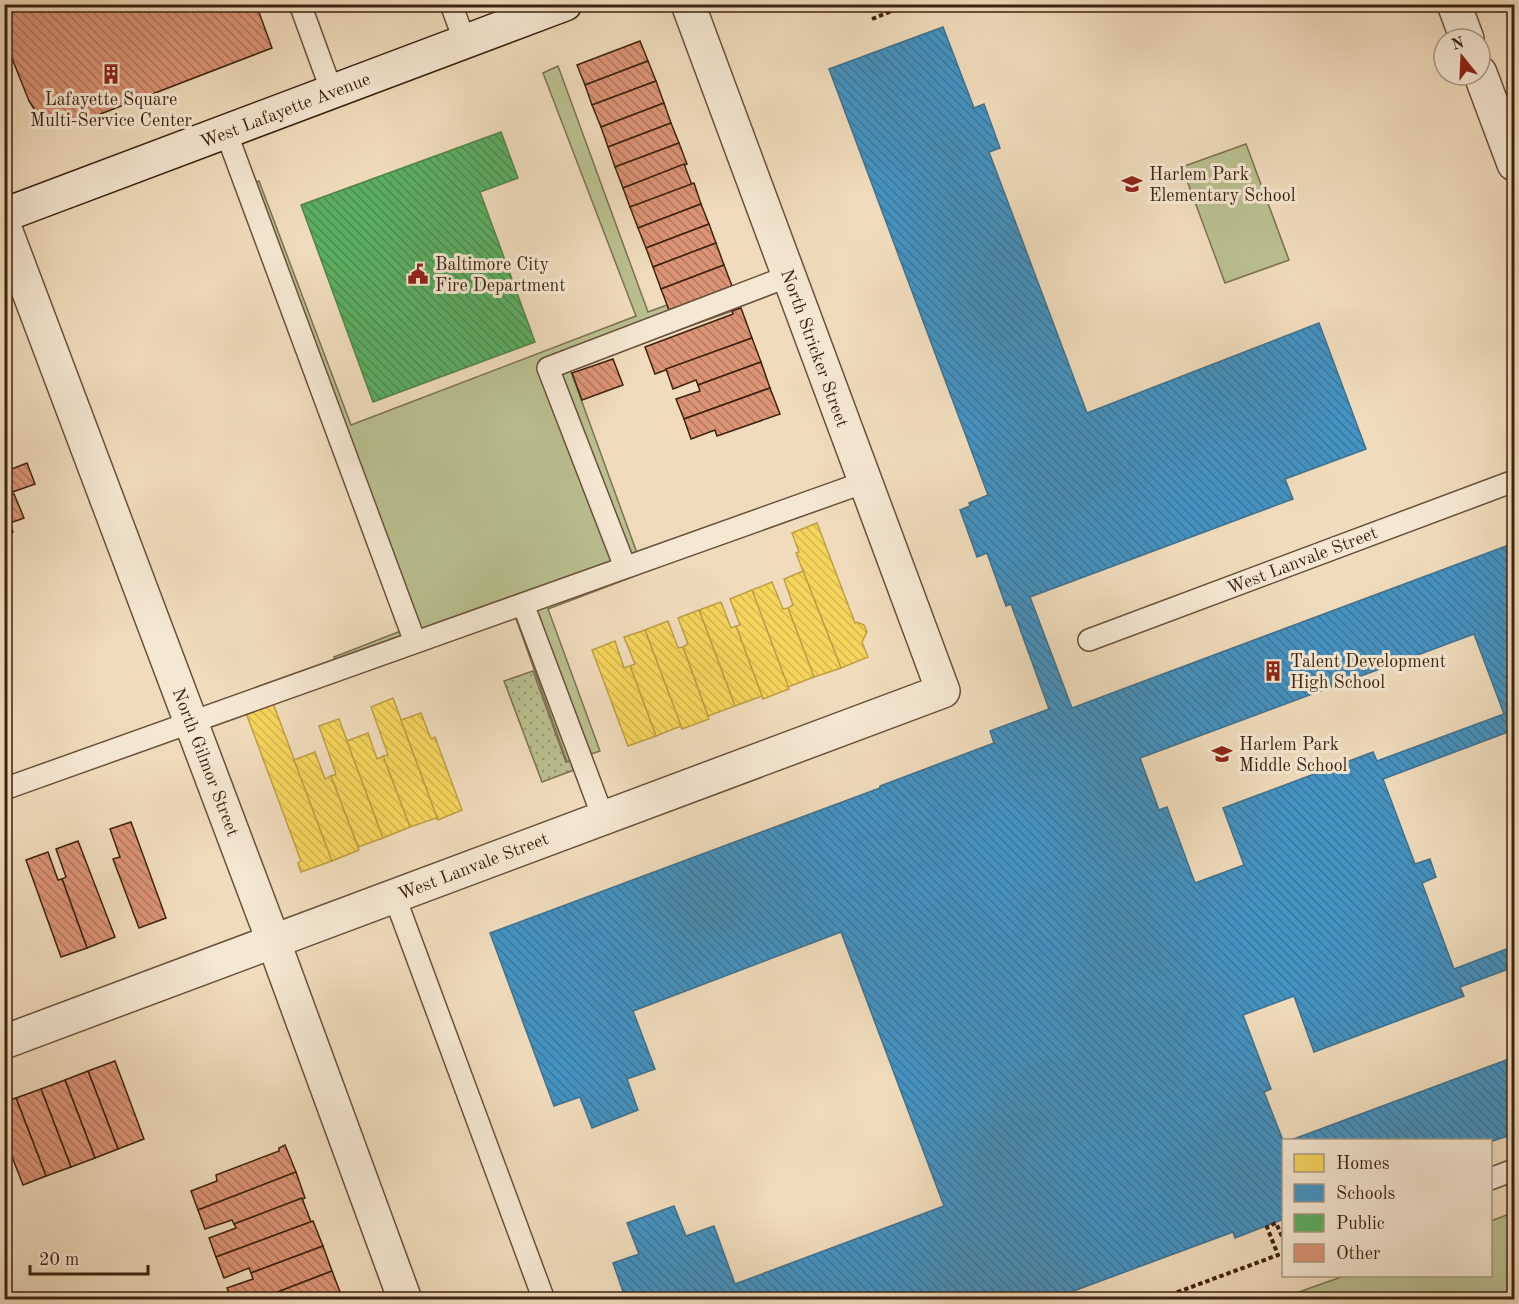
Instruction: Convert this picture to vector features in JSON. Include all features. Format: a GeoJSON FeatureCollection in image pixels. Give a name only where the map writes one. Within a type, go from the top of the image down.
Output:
{"type":"FeatureCollection","features":[{"type":"Feature","properties":{"kind":"street","name":"West Lafayette Avenue"},"geometry":{"type":"LineString","coordinates":[[4,215],[565,4]]}},
{"type":"Feature","properties":{"kind":"street","name":"North Stricker Street"},"geometry":{"type":"LineString","coordinates":[[688,4],[943,691]]}},
{"type":"Feature","properties":{"kind":"street"},"geometry":{"type":"LineString","coordinates":[[1454,4],[1463,27]]}},
{"type":"Feature","properties":{"kind":"street"},"geometry":{"type":"LineString","coordinates":[[1485,87],[1515,164]]}},
{"type":"Feature","properties":{"kind":"street","name":"North Gilmor Street"},"geometry":{"type":"LineString","coordinates":[[4,226],[273,940],[405,1299]]}},
{"type":"Feature","properties":{"kind":"street","name":"West Lanvale Street"},"geometry":{"type":"LineString","coordinates":[[4,1042],[943,691]]}},
{"type":"Feature","properties":{"kind":"lane"},"geometry":{"type":"LineString","coordinates":[[300,4],[332,92]]}},
{"type":"Feature","properties":{"kind":"lane"},"geometry":{"type":"LineString","coordinates":[[451,4],[465,42]]}},
{"type":"Feature","properties":{"kind":"lane"},"geometry":{"type":"LineString","coordinates":[[226,132],[415,642]]}},
{"type":"Feature","properties":{"kind":"lane"},"geometry":{"type":"LineString","coordinates":[[625,567],[548,368],[789,276]]}},
{"type":"Feature","properties":{"kind":"lane","name":"West Lanvale Street"},"geometry":{"type":"LineString","coordinates":[[1089,640],[1515,481]]}},
{"type":"Feature","properties":{"kind":"lane"},"geometry":{"type":"LineString","coordinates":[[4,789],[865,482]]}},
{"type":"Feature","properties":{"kind":"lane"},"geometry":{"type":"LineString","coordinates":[[523,604],[603,817]]}},
{"type":"Feature","properties":{"kind":"lane"},"geometry":{"type":"LineString","coordinates":[[394,895],[544,1299]]}},
{"type":"Feature","properties":{"kind":"lane"},"geometry":{"type":"LineString","coordinates":[[1492,1179],[1515,1170]]}},
{"type":"Feature","properties":{"kind":"path"},"geometry":{"type":"LineString","coordinates":[[872,19],[909,4]]}},
{"type":"Feature","properties":{"kind":"path"},"geometry":{"type":"LineString","coordinates":[[1156,1299],[1278,1255],[1268,1227],[1276,1223],[1282,1236]]}},
{"type":"Feature","properties":{"kind":"path"},"geometry":{"type":"LineString","coordinates":[[1172,1294],[1173,1299]]}},
{"type":"Feature","properties":{"kind":"green space"},"geometry":{"type":"Polygon","coordinates":[[[558,66],[648,312],[667,305],[669,310],[731,288],[738,309],[570,369],[637,553],[814,508],[548,609],[600,751],[567,762],[513,610],[335,660],[334,657],[406,629],[241,186],[259,181],[351,425],[636,316],[543,73],[558,66]]]}},
{"type":"Feature","properties":{"kind":"green space"},"geometry":{"type":"Polygon","coordinates":[[[1246,144],[1289,260],[1225,283],[1182,167],[1246,144]]]}},
{"type":"Feature","properties":{"kind":"green space"},"geometry":{"type":"Polygon","coordinates":[[[533,671],[566,762],[570,761],[574,770],[542,782],[504,681],[533,671]]]}},
{"type":"Feature","properties":{"kind":"green space"},"geometry":{"type":"Polygon","coordinates":[[[1514,1212],[1514,1299],[1279,1299],[1341,1277],[1492,1277],[1492,1221],[1514,1212]]]}},
{"type":"Feature","properties":{"kind":"building: Homes"},"geometry":{"type":"Polygon","coordinates":[[[817,523],[855,623],[864,625],[867,632],[862,642],[868,657],[841,668],[796,553],[799,552],[792,533],[817,523]]]}},
{"type":"Feature","properties":{"kind":"building: Homes"},"geometry":{"type":"Polygon","coordinates":[[[803,571],[841,668],[814,677],[788,608],[793,605],[784,579],[803,571]]]}},
{"type":"Feature","properties":{"kind":"building: Homes"},"geometry":{"type":"Polygon","coordinates":[[[772,582],[783,609],[788,608],[814,677],[788,687],[752,590],[772,582]]]}},
{"type":"Feature","properties":{"kind":"building: Homes"},"geometry":{"type":"Polygon","coordinates":[[[752,590],[789,689],[763,699],[736,626],[740,625],[730,599],[752,590]]]}},
{"type":"Feature","properties":{"kind":"building: Homes"},"geometry":{"type":"Polygon","coordinates":[[[721,602],[731,628],[736,626],[762,696],[735,706],[699,610],[721,602]]]}},
{"type":"Feature","properties":{"kind":"building: Homes"},"geometry":{"type":"Polygon","coordinates":[[[699,610],[735,706],[708,716],[683,647],[688,644],[678,618],[699,610]]]}},
{"type":"Feature","properties":{"kind":"building: Homes"},"geometry":{"type":"Polygon","coordinates":[[[668,621],[678,648],[683,647],[709,719],[682,729],[645,630],[668,621]]]}},
{"type":"Feature","properties":{"kind":"building: Homes"},"geometry":{"type":"Polygon","coordinates":[[[645,630],[681,726],[656,736],[630,666],[635,664],[624,637],[645,630]]]}},
{"type":"Feature","properties":{"kind":"building: Homes"},"geometry":{"type":"Polygon","coordinates":[[[615,641],[624,668],[630,666],[656,736],[628,746],[592,650],[615,641]]]}},
{"type":"Feature","properties":{"kind":"building: Homes"},"geometry":{"type":"Polygon","coordinates":[[[393,698],[438,820],[436,818],[410,827],[383,756],[388,755],[371,707],[393,698]]]}},
{"type":"Feature","properties":{"kind":"building: Homes"},"geometry":{"type":"Polygon","coordinates":[[[273,703],[332,861],[301,872],[298,863],[301,861],[246,713],[273,703]]]}},
{"type":"Feature","properties":{"kind":"building: Homes"},"geometry":{"type":"Polygon","coordinates":[[[421,713],[431,739],[435,737],[462,810],[438,820],[401,720],[421,713]]]}},
{"type":"Feature","properties":{"kind":"building: Homes"},"geometry":{"type":"Polygon","coordinates":[[[339,719],[383,838],[358,847],[331,776],[336,774],[319,726],[339,719]]]}},
{"type":"Feature","properties":{"kind":"building: Homes"},"geometry":{"type":"Polygon","coordinates":[[[368,733],[377,759],[383,756],[410,827],[383,838],[347,741],[368,733]]]}},
{"type":"Feature","properties":{"kind":"building: Homes"},"geometry":{"type":"Polygon","coordinates":[[[315,752],[325,779],[331,776],[359,850],[332,861],[294,760],[315,752]]]}},
{"type":"Feature","properties":{"kind":"building: Schools","name":"Talent Development High School"},"geometry":{"type":"Polygon","coordinates":[[[943,27],[974,108],[984,104],[1000,148],[989,152],[1087,413],[1319,323],[1366,449],[1285,479],[1293,499],[1030,597],[1072,708],[1514,543],[1514,749],[1508,732],[1383,779],[1415,864],[1430,859],[1436,877],[1422,883],[1454,969],[1514,946],[1514,967],[1460,987],[1464,996],[1314,1052],[1294,996],[1243,1015],[1271,1089],[1264,1092],[1282,1139],[1282,1220],[1235,1238],[1233,1232],[1044,1300],[626,1300],[613,1263],[639,1254],[627,1223],[674,1206],[686,1236],[714,1226],[735,1284],[944,1206],[841,932],[633,1011],[655,1069],[627,1079],[638,1110],[592,1128],[580,1097],[554,1106],[490,933],[880,788],[880,786],[994,743],[990,731],[1049,709],[1011,604],[1006,606],[987,553],[977,557],[960,510],[970,506],[969,503],[988,495],[829,69],[943,27]],[[1474,634],[1140,758],[1159,810],[1167,807],[1195,883],[1244,865],[1223,808],[1373,752],[1377,761],[1504,714],[1474,634]]]}},
{"type":"Feature","properties":{"kind":"building: Schools"},"geometry":{"type":"Polygon","coordinates":[[[1514,1057],[1514,1134],[1492,1141],[1492,1139],[1294,1139],[1514,1057]]]}},
{"type":"Feature","properties":{"kind":"building: Public","name":"Baltimore City Fire Department"},"geometry":{"type":"Polygon","coordinates":[[[501,132],[518,178],[480,192],[535,342],[373,402],[301,205],[501,132]]]}},
{"type":"Feature","properties":{"kind":"building: Other","name":"Lafayette Square Multi-Service Center"},"geometry":{"type":"Polygon","coordinates":[[[4,4],[256,4],[272,48],[77,123],[61,125],[47,122],[36,112],[29,101],[4,38],[4,4]]]}},
{"type":"Feature","properties":{"kind":"building: Other"},"geometry":{"type":"Polygon","coordinates":[[[640,41],[648,61],[585,85],[577,65],[640,41]]]}},
{"type":"Feature","properties":{"kind":"building: Other"},"geometry":{"type":"Polygon","coordinates":[[[648,61],[656,81],[592,105],[585,85],[648,61]]]}},
{"type":"Feature","properties":{"kind":"building: Other"},"geometry":{"type":"Polygon","coordinates":[[[656,81],[664,103],[601,127],[592,105],[656,81]]]}},
{"type":"Feature","properties":{"kind":"building: Other"},"geometry":{"type":"Polygon","coordinates":[[[664,103],[671,123],[608,147],[601,127],[664,103]]]}},
{"type":"Feature","properties":{"kind":"building: Other"},"geometry":{"type":"Polygon","coordinates":[[[671,123],[679,143],[615,167],[608,147],[671,123]]]}},
{"type":"Feature","properties":{"kind":"building: Other"},"geometry":{"type":"Polygon","coordinates":[[[679,143],[687,164],[623,188],[615,167],[679,143]]]}},
{"type":"Feature","properties":{"kind":"building: Other"},"geometry":{"type":"Polygon","coordinates":[[[684,164],[692,185],[630,207],[623,188],[684,164]]]}},
{"type":"Feature","properties":{"kind":"building: Other"},"geometry":{"type":"Polygon","coordinates":[[[694,183],[701,204],[638,228],[630,207],[694,183]]]}},
{"type":"Feature","properties":{"kind":"building: Other"},"geometry":{"type":"Polygon","coordinates":[[[701,204],[709,224],[646,248],[638,228],[701,204]]]}},
{"type":"Feature","properties":{"kind":"building: Other"},"geometry":{"type":"Polygon","coordinates":[[[709,224],[716,243],[653,267],[646,248],[709,224]]]}},
{"type":"Feature","properties":{"kind":"building: Other"},"geometry":{"type":"Polygon","coordinates":[[[716,243],[724,265],[661,289],[653,267],[716,243]]]}},
{"type":"Feature","properties":{"kind":"building: Other"},"geometry":{"type":"Polygon","coordinates":[[[724,265],[732,286],[669,310],[661,289],[724,265]]]}},
{"type":"Feature","properties":{"kind":"building: Other"},"geometry":{"type":"Polygon","coordinates":[[[741,308],[752,338],[655,374],[645,347],[733,314],[732,311],[741,308]]]}},
{"type":"Feature","properties":{"kind":"building: Other"},"geometry":{"type":"Polygon","coordinates":[[[752,338],[761,362],[698,385],[696,380],[673,389],[666,369],[752,338]]]}},
{"type":"Feature","properties":{"kind":"building: Other"},"geometry":{"type":"Polygon","coordinates":[[[613,359],[623,385],[582,400],[572,373],[613,359]]]}},
{"type":"Feature","properties":{"kind":"building: Other"},"geometry":{"type":"Polygon","coordinates":[[[761,362],[770,388],[684,419],[676,399],[700,391],[698,385],[761,362]]]}},
{"type":"Feature","properties":{"kind":"building: Other"},"geometry":{"type":"Polygon","coordinates":[[[770,388],[780,414],[717,436],[715,430],[691,439],[684,419],[770,388]]]}},
{"type":"Feature","properties":{"kind":"building: Other"},"geometry":{"type":"Polygon","coordinates":[[[27,463],[35,484],[7,494],[4,490],[4,472],[27,463]]]}},
{"type":"Feature","properties":{"kind":"building: Other"},"geometry":{"type":"Polygon","coordinates":[[[14,494],[24,518],[10,523],[13,532],[4,536],[4,497],[14,494]]]}},
{"type":"Feature","properties":{"kind":"building: Other"},"geometry":{"type":"Polygon","coordinates":[[[131,822],[166,918],[139,928],[113,859],[120,857],[110,829],[131,822]]]}},
{"type":"Feature","properties":{"kind":"building: Other"},"geometry":{"type":"Polygon","coordinates":[[[78,841],[115,937],[87,948],[62,879],[66,877],[56,849],[78,841]]]}},
{"type":"Feature","properties":{"kind":"building: Other"},"geometry":{"type":"Polygon","coordinates":[[[48,852],[58,880],[62,879],[87,948],[61,957],[26,860],[48,852]]]}},
{"type":"Feature","properties":{"kind":"building: Other"},"geometry":{"type":"Polygon","coordinates":[[[115,1061],[144,1139],[118,1149],[88,1071],[115,1061]]]}},
{"type":"Feature","properties":{"kind":"building: Other"},"geometry":{"type":"Polygon","coordinates":[[[88,1071],[118,1149],[95,1158],[65,1080],[88,1071]]]}},
{"type":"Feature","properties":{"kind":"building: Other"},"geometry":{"type":"Polygon","coordinates":[[[65,1080],[95,1158],[71,1167],[41,1089],[65,1080]]]}},
{"type":"Feature","properties":{"kind":"building: Other"},"geometry":{"type":"Polygon","coordinates":[[[41,1089],[71,1167],[46,1176],[16,1098],[41,1089]]]}},
{"type":"Feature","properties":{"kind":"building: Other"},"geometry":{"type":"Polygon","coordinates":[[[16,1098],[46,1176],[23,1185],[4,1136],[4,1102],[16,1098]]]}},
{"type":"Feature","properties":{"kind":"building: Other"},"geometry":{"type":"Polygon","coordinates":[[[285,1145],[296,1172],[198,1210],[191,1191],[217,1181],[216,1175],[279,1151],[279,1148],[285,1145]]]}},
{"type":"Feature","properties":{"kind":"building: Other"},"geometry":{"type":"Polygon","coordinates":[[[296,1172],[305,1198],[234,1224],[232,1220],[205,1229],[198,1210],[296,1172]]]}},
{"type":"Feature","properties":{"kind":"building: Other"},"geometry":{"type":"Polygon","coordinates":[[[302,1198],[311,1222],[216,1257],[209,1238],[236,1228],[234,1224],[302,1198]]]}},
{"type":"Feature","properties":{"kind":"building: Other"},"geometry":{"type":"Polygon","coordinates":[[[313,1221],[323,1246],[251,1273],[249,1268],[224,1278],[216,1257],[313,1221]]]}},
{"type":"Feature","properties":{"kind":"building: Other"},"geometry":{"type":"Polygon","coordinates":[[[323,1246],[332,1271],[257,1300],[232,1300],[227,1288],[253,1279],[251,1273],[323,1246]]]}},
{"type":"Feature","properties":{"kind":"building: Other"},"geometry":{"type":"Polygon","coordinates":[[[332,1271],[342,1297],[335,1300],[257,1300],[332,1271]]]}},
{"type":"Feature","properties":{"kind":"place","name":"Lafayette Square Multi-Service Center"},"geometry":{"type":"Point","coordinates":[111,74]}},
{"type":"Feature","properties":{"kind":"place","name":"Harlem Park Elementary School"},"geometry":{"type":"Point","coordinates":[1132,184]}},
{"type":"Feature","properties":{"kind":"place","name":"Baltimore City Fire Department"},"geometry":{"type":"Point","coordinates":[418,274]}},
{"type":"Feature","properties":{"kind":"place","name":"Talent Development High School"},"geometry":{"type":"Point","coordinates":[1273,671]}},
{"type":"Feature","properties":{"kind":"place","name":"Harlem Park Middle School"},"geometry":{"type":"Point","coordinates":[1222,754]}}]}
